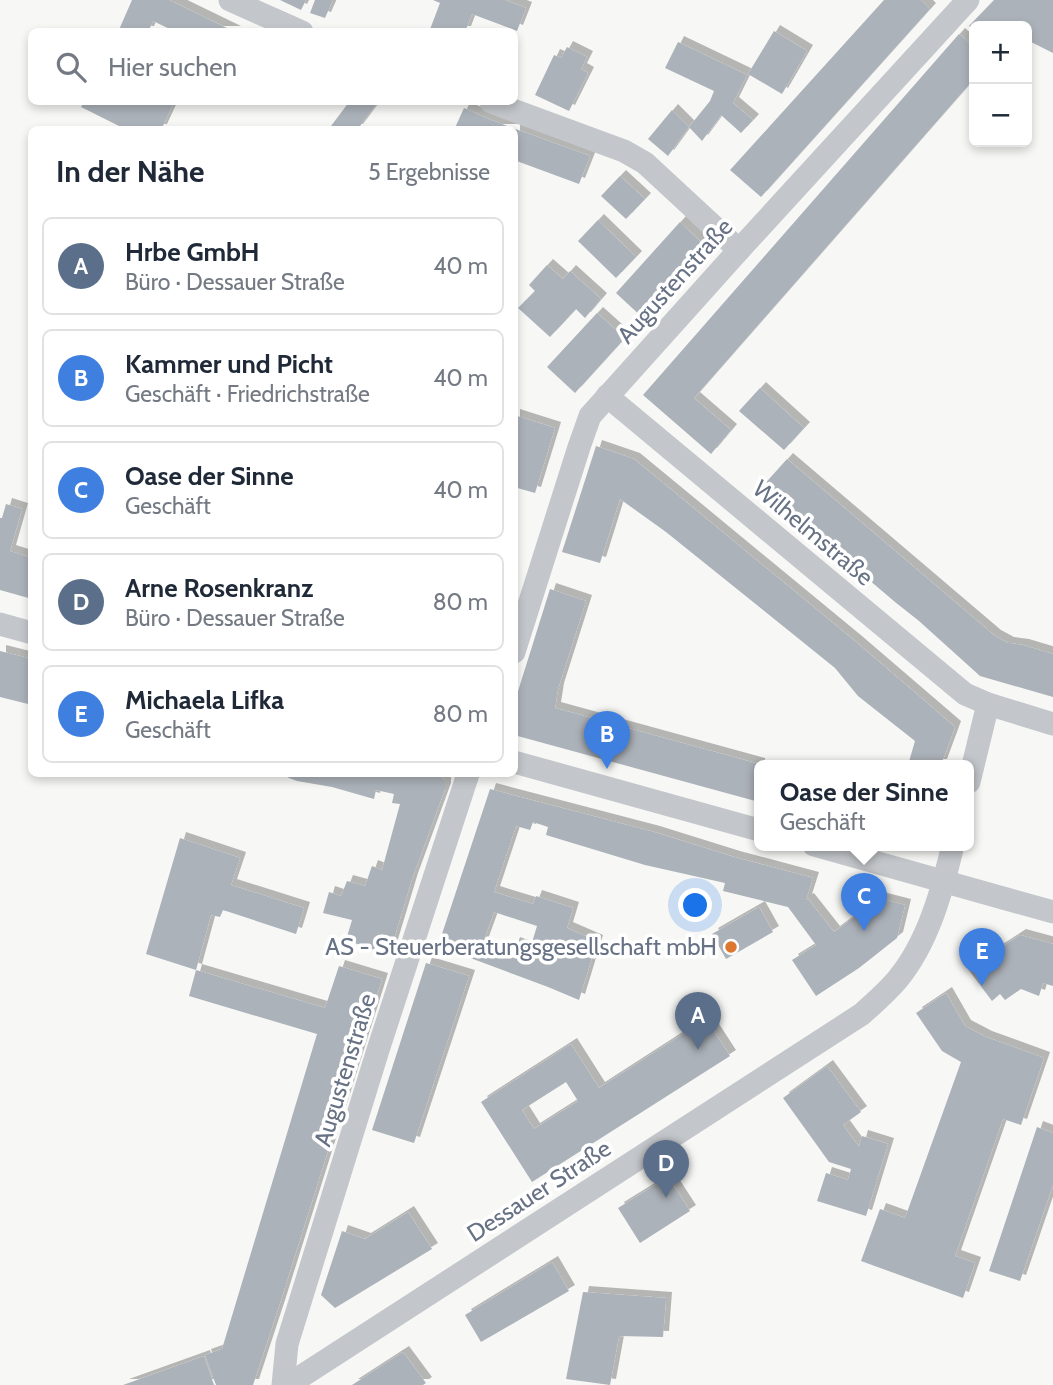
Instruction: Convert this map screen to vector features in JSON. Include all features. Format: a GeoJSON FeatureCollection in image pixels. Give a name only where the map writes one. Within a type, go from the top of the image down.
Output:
{"type":"FeatureCollection","features":[{"type":"Feature","properties":{"kind":"street"},"geometry":{"type":"LineString","coordinates":[[230,0],[293,28]]}},
{"type":"Feature","properties":{"kind":"street","name":"Augustenstraße"},"geometry":{"type":"LineString","coordinates":[[518,639],[590,416],[968,0]]}},
{"type":"Feature","properties":{"kind":"street"},"geometry":{"type":"LineString","coordinates":[[499,105],[624,151],[645,163],[739,250]]}},
{"type":"Feature","properties":{"kind":"street","name":"Wilhelmstraße"},"geometry":{"type":"LineString","coordinates":[[607,396],[965,694],[988,704],[1053,723]]}},
{"type":"Feature","properties":{"kind":"street"},"geometry":{"type":"LineString","coordinates":[[0,624],[28,632]]}},
{"type":"Feature","properties":{"kind":"street"},"geometry":{"type":"LineString","coordinates":[[974,761],[988,704]]}},
{"type":"Feature","properties":{"kind":"street"},"geometry":{"type":"LineString","coordinates":[[518,763],[754,829]]}},
{"type":"Feature","properties":{"kind":"street","name":"Augustenstraße"},"geometry":{"type":"LineString","coordinates":[[285,1385],[287,1344],[378,1050],[467,777]]}},
{"type":"Feature","properties":{"kind":"street"},"geometry":{"type":"LineString","coordinates":[[836,851],[1053,912]]}},
{"type":"Feature","properties":{"kind":"street","name":"Dessauer Straße"},"geometry":{"type":"LineString","coordinates":[[285,1385],[862,1014],[898,978],[912,957],[924,935],[944,881],[952,851]]}},
{"type":"Feature","properties":{"kind":"building"},"geometry":{"type":"Polygon","coordinates":[[[132,0],[169,0],[227,28],[168,28],[153,21],[150,28],[120,28],[132,0]]]}},
{"type":"Feature","properties":{"kind":"building"},"geometry":{"type":"Polygon","coordinates":[[[280,0],[306,0],[301,10],[280,0]]]}},
{"type":"Feature","properties":{"kind":"building"},"geometry":{"type":"Polygon","coordinates":[[[315,0],[333,0],[325,18],[310,13],[315,0]]]}},
{"type":"Feature","properties":{"kind":"building"},"geometry":{"type":"Polygon","coordinates":[[[433,0],[505,0],[526,8],[518,28],[509,28],[472,14],[467,28],[431,28],[440,3],[433,0]]]}},
{"type":"Feature","properties":{"kind":"building"},"geometry":{"type":"Polygon","coordinates":[[[884,0],[921,0],[930,9],[761,197],[730,170],[884,0]]]}},
{"type":"Feature","properties":{"kind":"building"},"geometry":{"type":"Polygon","coordinates":[[[994,0],[1053,0],[1053,53],[1032,42],[1032,21],[974,21],[994,0]]]}},
{"type":"Feature","properties":{"kind":"building"},"geometry":{"type":"Polygon","coordinates":[[[774,31],[807,51],[782,94],[748,74],[774,31]]]}},
{"type":"Feature","properties":{"kind":"building"},"geometry":{"type":"Polygon","coordinates":[[[959,34],[969,43],[969,85],[694,398],[731,430],[711,454],[643,395],[959,34]]]}},
{"type":"Feature","properties":{"kind":"building"},"geometry":{"type":"Polygon","coordinates":[[[678,42],[747,75],[733,103],[753,120],[741,133],[721,115],[702,141],[689,127],[710,101],[714,91],[665,68],[678,42]]]}},
{"type":"Feature","properties":{"kind":"building"},"geometry":{"type":"Polygon","coordinates":[[[567,47],[587,57],[581,69],[588,73],[569,111],[535,95],[554,55],[561,58],[567,47]]]}},
{"type":"Feature","properties":{"kind":"building"},"geometry":{"type":"Polygon","coordinates":[[[173,105],[163,126],[119,126],[81,107],[173,105]]]}},
{"type":"Feature","properties":{"kind":"building"},"geometry":{"type":"Polygon","coordinates":[[[347,105],[376,105],[360,126],[331,126],[347,105]]]}},
{"type":"Feature","properties":{"kind":"building"},"geometry":{"type":"Polygon","coordinates":[[[464,108],[508,126],[456,126],[464,108]]]}},
{"type":"Feature","properties":{"kind":"building"},"geometry":{"type":"Polygon","coordinates":[[[672,110],[689,127],[668,156],[648,139],[672,110]]]}},
{"type":"Feature","properties":{"kind":"building"},"geometry":{"type":"Polygon","coordinates":[[[518,130],[590,156],[579,184],[518,161],[518,130]]]}},
{"type":"Feature","properties":{"kind":"building"},"geometry":{"type":"Polygon","coordinates":[[[620,176],[645,199],[626,219],[601,196],[620,176]]]}},
{"type":"Feature","properties":{"kind":"building"},"geometry":{"type":"Polygon","coordinates":[[[598,220],[636,257],[616,278],[578,241],[598,220]]]}},
{"type":"Feature","properties":{"kind":"building"},"geometry":{"type":"Polygon","coordinates":[[[680,222],[708,249],[644,319],[616,293],[680,222]]]}},
{"type":"Feature","properties":{"kind":"building"},"geometry":{"type":"Polygon","coordinates":[[[547,265],[563,279],[570,271],[601,299],[585,318],[576,309],[550,337],[518,308],[535,291],[529,285],[547,265]]]}},
{"type":"Feature","properties":{"kind":"building"},"geometry":{"type":"Polygon","coordinates":[[[597,313],[625,338],[575,393],[547,367],[597,313]]]}},
{"type":"Feature","properties":{"kind":"building"},"geometry":{"type":"Polygon","coordinates":[[[760,388],[804,428],[784,450],[739,411],[760,388]]]}},
{"type":"Feature","properties":{"kind":"building"},"geometry":{"type":"Polygon","coordinates":[[[518,416],[555,428],[535,493],[518,488],[518,416]]]}},
{"type":"Feature","properties":{"kind":"building"},"geometry":{"type":"Polygon","coordinates":[[[596,446],[634,459],[955,727],[943,760],[909,760],[915,741],[858,696],[835,668],[666,532],[620,499],[600,563],[562,552],[596,446]]]}},
{"type":"Feature","properties":{"kind":"building"},"geometry":{"type":"Polygon","coordinates":[[[787,459],[995,636],[1008,643],[1053,654],[1053,697],[980,676],[761,488],[787,459]]]}},
{"type":"Feature","properties":{"kind":"building"},"geometry":{"type":"Polygon","coordinates":[[[6,504],[22,509],[10,551],[28,557],[28,598],[0,590],[2,518],[6,504]]]}},
{"type":"Feature","properties":{"kind":"building"},"geometry":{"type":"Polygon","coordinates":[[[550,589],[586,601],[558,689],[555,708],[754,763],[754,801],[518,736],[518,691],[550,589]]]}},
{"type":"Feature","properties":{"kind":"building"},"geometry":{"type":"Polygon","coordinates":[[[0,651],[28,658],[28,704],[0,697],[0,651]]]}},
{"type":"Feature","properties":{"kind":"building"},"geometry":{"type":"Polygon","coordinates":[[[441,777],[445,780],[445,789],[412,879],[389,955],[346,940],[352,920],[323,913],[329,892],[341,896],[347,881],[365,886],[372,866],[382,870],[400,804],[392,803],[394,794],[376,790],[374,799],[289,778],[441,777]]]}},
{"type":"Feature","properties":{"kind":"building"},"geometry":{"type":"Polygon","coordinates":[[[490,789],[654,832],[813,878],[806,900],[808,899],[834,932],[860,913],[866,895],[905,905],[897,938],[859,968],[816,996],[792,960],[816,945],[788,907],[723,891],[725,883],[645,865],[546,835],[548,827],[533,822],[530,830],[516,826],[494,892],[533,904],[536,896],[573,908],[567,928],[597,941],[579,1000],[438,946],[490,789]],[[494,912],[482,945],[510,955],[514,943],[530,949],[537,926],[494,912]]]}},
{"type":"Feature","properties":{"kind":"building"},"geometry":{"type":"Polygon","coordinates":[[[180,838],[240,858],[231,885],[304,908],[296,934],[223,910],[220,917],[211,915],[196,970],[146,954],[180,838]]]}},
{"type":"Feature","properties":{"kind":"building"},"geometry":{"type":"Polygon","coordinates":[[[759,907],[773,932],[726,959],[712,934],[759,907]]]}},
{"type":"Feature","properties":{"kind":"building"},"geometry":{"type":"Polygon","coordinates":[[[1020,935],[1053,944],[1053,986],[1043,983],[1039,996],[1021,989],[1005,1000],[1000,994],[992,1001],[968,969],[1020,935]]]}},
{"type":"Feature","properties":{"kind":"building"},"geometry":{"type":"Polygon","coordinates":[[[426,963],[469,976],[414,1143],[372,1130],[426,963]]]}},
{"type":"Feature","properties":{"kind":"building"},"geometry":{"type":"Polygon","coordinates":[[[339,966],[382,979],[253,1385],[216,1385],[205,1355],[222,1349],[317,1034],[189,996],[196,970],[325,1008],[339,966]]]}},
{"type":"Feature","properties":{"kind":"building"},"geometry":{"type":"Polygon","coordinates":[[[946,993],[965,1026],[986,1037],[1044,1058],[1021,1125],[1003,1119],[955,1256],[975,1263],[963,1298],[861,1261],[880,1209],[905,1218],[961,1062],[942,1051],[916,1013],[946,993]]]}},
{"type":"Feature","properties":{"kind":"building"},"geometry":{"type":"Polygon","coordinates":[[[706,1019],[730,1056],[532,1182],[481,1102],[571,1044],[599,1088],[706,1019]],[[566,1082],[522,1110],[534,1129],[578,1101],[566,1082]]]}},
{"type":"Feature","properties":{"kind":"building"},"geometry":{"type":"Polygon","coordinates":[[[827,1066],[861,1112],[843,1125],[859,1147],[862,1136],[888,1144],[866,1216],[817,1201],[826,1173],[848,1180],[851,1169],[829,1162],[783,1098],[827,1066]]]}},
{"type":"Feature","properties":{"kind":"building"},"geometry":{"type":"Polygon","coordinates":[[[1037,1127],[1053,1133],[1053,1185],[1020,1281],[989,1271],[1037,1127]]]}},
{"type":"Feature","properties":{"kind":"building"},"geometry":{"type":"Polygon","coordinates":[[[668,1177],[690,1211],[640,1243],[618,1208],[668,1177]]]}},
{"type":"Feature","properties":{"kind":"building"},"geometry":{"type":"Polygon","coordinates":[[[408,1212],[432,1249],[335,1308],[321,1295],[342,1231],[365,1239],[408,1212]]]}},
{"type":"Feature","properties":{"kind":"building"},"geometry":{"type":"Polygon","coordinates":[[[552,1262],[569,1291],[481,1342],[465,1315],[552,1262]]]}},
{"type":"Feature","properties":{"kind":"building"},"geometry":{"type":"Polygon","coordinates":[[[583,1292],[666,1298],[663,1337],[619,1336],[610,1385],[566,1379],[583,1292]]]}},
{"type":"Feature","properties":{"kind":"building"},"geometry":{"type":"Polygon","coordinates":[[[403,1352],[426,1383],[352,1385],[403,1352]]]}},
{"type":"Feature","properties":{"kind":"building"},"geometry":{"type":"Polygon","coordinates":[[[204,1356],[214,1385],[123,1385],[204,1356]]]}},
{"type":"Feature","properties":{"kind":"place","name":"Kammer und Picht"},"geometry":{"type":"Point","coordinates":[607,769]}},
{"type":"Feature","properties":{"kind":"place","name":"Oase der Sinne"},"geometry":{"type":"Point","coordinates":[864,931]}},
{"type":"Feature","properties":{"kind":"place","name":"AS - Steuerberatungsgesellschaft mbH"},"geometry":{"type":"Point","coordinates":[731,947]}},
{"type":"Feature","properties":{"kind":"place","name":"Michaela Lifka"},"geometry":{"type":"Point","coordinates":[982,986]}},
{"type":"Feature","properties":{"kind":"place","name":"Hrbe GmbH"},"geometry":{"type":"Point","coordinates":[698,1050]}},
{"type":"Feature","properties":{"kind":"place","name":"Arne Rosenkranz"},"geometry":{"type":"Point","coordinates":[666,1198]}}]}
